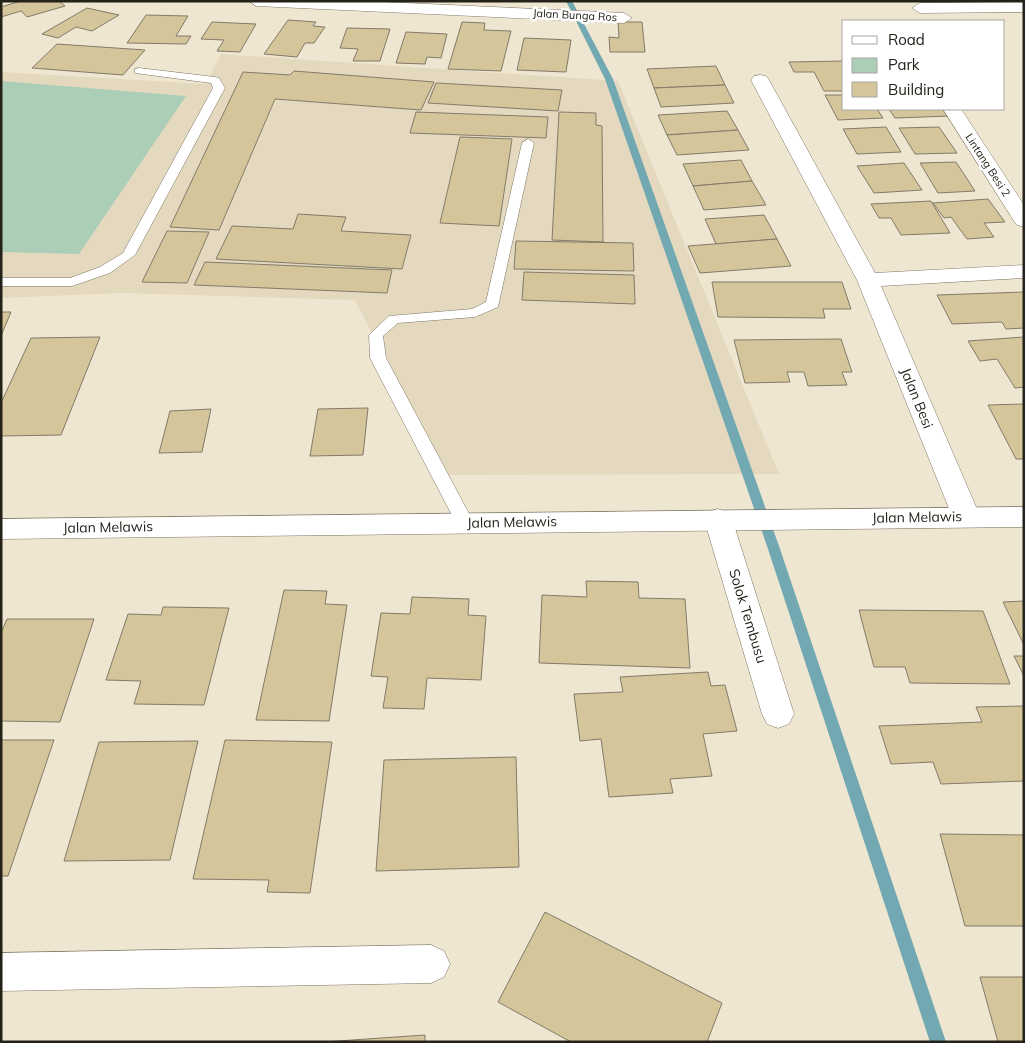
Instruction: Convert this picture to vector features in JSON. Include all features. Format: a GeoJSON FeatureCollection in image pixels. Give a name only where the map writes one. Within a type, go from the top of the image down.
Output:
{"type":"FeatureCollection","features":[{"type":"Feature","properties":{"kind":"street","name":"Jalan Bunga Ros"},"geometry":{"type":"LineString","coordinates":[[256,1],[558,13],[624,18]]}},
{"type":"Feature","properties":{"kind":"street"},"geometry":{"type":"LineString","coordinates":[[922,10],[1024,7]]}},
{"type":"Feature","properties":{"kind":"street","name":"Jalan Besi"},"geometry":{"type":"LineString","coordinates":[[760,80],[868,280],[966,516]]}},
{"type":"Feature","properties":{"kind":"street","name":"Lintang Besi 2"},"geometry":{"type":"LineString","coordinates":[[953,110],[1024,221]]}},
{"type":"Feature","properties":{"kind":"street"},"geometry":{"type":"LineString","coordinates":[[868,280],[1024,271]]}},
{"type":"Feature","properties":{"kind":"street","name":"Jalan Melawis"},"geometry":{"type":"LineString","coordinates":[[1,529],[790,518],[1024,517]]}},
{"type":"Feature","properties":{"kind":"street","name":"Solok Tembusu"},"geometry":{"type":"LineString","coordinates":[[725,519],[778,714]]}},
{"type":"Feature","properties":{"kind":"street"},"geometry":{"type":"LineString","coordinates":[[1,972],[431,964]]}},
{"type":"Feature","properties":{"kind":"lane"},"geometry":{"type":"LineString","coordinates":[[1,282],[72,282],[105,270],[128,255],[219,88],[216,80],[139,71]]}},
{"type":"Feature","properties":{"kind":"lane"},"geometry":{"type":"LineString","coordinates":[[465,523],[378,358],[376,335],[394,319],[475,313],[493,304],[528,143]]}},
{"type":"Feature","properties":{"kind":"shaded area"},"geometry":{"type":"Polygon","coordinates":[[[221,54],[618,81],[779,474],[445,475],[355,300],[122,293],[1,298],[1,72],[206,84],[221,54]]]}},
{"type":"Feature","properties":{"kind":"green space"},"geometry":{"type":"Polygon","coordinates":[[[1,81],[186,96],[79,254],[1,252],[1,81]]]}},
{"type":"Feature","properties":{"kind":"building"},"geometry":{"type":"Polygon","coordinates":[[[21,1],[59,1],[65,6],[27,17],[21,11],[1,17],[1,7],[21,1]]]}},
{"type":"Feature","properties":{"kind":"building"},"geometry":{"type":"Polygon","coordinates":[[[87,8],[119,15],[92,31],[76,27],[58,38],[42,34],[87,8]]]}},
{"type":"Feature","properties":{"kind":"building"},"geometry":{"type":"Polygon","coordinates":[[[146,15],[188,16],[176,36],[191,36],[186,44],[127,43],[146,15]]]}},
{"type":"Feature","properties":{"kind":"building"},"geometry":{"type":"Polygon","coordinates":[[[288,20],[316,22],[313,26],[325,27],[314,43],[305,43],[297,57],[264,54],[288,20]]]}},
{"type":"Feature","properties":{"kind":"building"},"geometry":{"type":"Polygon","coordinates":[[[212,22],[256,24],[240,52],[217,51],[224,40],[201,39],[212,22]]]}},
{"type":"Feature","properties":{"kind":"building"},"geometry":{"type":"Polygon","coordinates":[[[462,22],[485,23],[484,30],[511,31],[501,71],[448,69],[462,22]]]}},
{"type":"Feature","properties":{"kind":"building"},"geometry":{"type":"Polygon","coordinates":[[[618,22],[642,22],[645,52],[610,52],[609,37],[619,38],[618,22]]]}},
{"type":"Feature","properties":{"kind":"building"},"geometry":{"type":"Polygon","coordinates":[[[347,28],[390,29],[380,61],[353,61],[358,49],[340,48],[347,28]]]}},
{"type":"Feature","properties":{"kind":"building"},"geometry":{"type":"Polygon","coordinates":[[[406,32],[447,34],[441,58],[427,57],[425,64],[396,63],[406,32]]]}},
{"type":"Feature","properties":{"kind":"building"},"geometry":{"type":"Polygon","coordinates":[[[524,38],[571,40],[566,72],[517,70],[524,38]]]}},
{"type":"Feature","properties":{"kind":"building"},"geometry":{"type":"Polygon","coordinates":[[[57,44],[145,50],[123,75],[32,68],[57,44]]]}},
{"type":"Feature","properties":{"kind":"building"},"geometry":{"type":"Polygon","coordinates":[[[842,61],[842,91],[824,91],[814,72],[794,72],[789,62],[842,61]]]}},
{"type":"Feature","properties":{"kind":"building"},"geometry":{"type":"Polygon","coordinates":[[[716,66],[725,85],[654,88],[647,69],[716,66]]]}},
{"type":"Feature","properties":{"kind":"building"},"geometry":{"type":"Polygon","coordinates":[[[294,71],[434,82],[421,110],[275,99],[219,230],[170,227],[243,72],[290,75],[294,71]]]}},
{"type":"Feature","properties":{"kind":"building"},"geometry":{"type":"Polygon","coordinates":[[[436,83],[562,90],[558,111],[428,103],[436,83]]]}},
{"type":"Feature","properties":{"kind":"building"},"geometry":{"type":"Polygon","coordinates":[[[725,85],[734,103],[661,107],[654,88],[725,85]]]}},
{"type":"Feature","properties":{"kind":"building"},"geometry":{"type":"Polygon","coordinates":[[[825,95],[842,95],[842,110],[878,110],[883,118],[838,120],[825,95]]]}},
{"type":"Feature","properties":{"kind":"building"},"geometry":{"type":"Polygon","coordinates":[[[890,110],[945,110],[950,116],[895,118],[890,110]]]}},
{"type":"Feature","properties":{"kind":"building"},"geometry":{"type":"Polygon","coordinates":[[[727,111],[738,130],[667,135],[658,115],[727,111]]]}},
{"type":"Feature","properties":{"kind":"building"},"geometry":{"type":"Polygon","coordinates":[[[416,112],[548,117],[546,138],[410,133],[416,112]]]}},
{"type":"Feature","properties":{"kind":"building"},"geometry":{"type":"Polygon","coordinates":[[[559,112],[596,113],[596,125],[602,126],[603,242],[552,240],[559,112]]]}},
{"type":"Feature","properties":{"kind":"building"},"geometry":{"type":"Polygon","coordinates":[[[886,127],[901,152],[857,154],[843,129],[886,127]]]}},
{"type":"Feature","properties":{"kind":"building"},"geometry":{"type":"Polygon","coordinates":[[[939,127],[957,153],[915,154],[899,128],[939,127]]]}},
{"type":"Feature","properties":{"kind":"building"},"geometry":{"type":"Polygon","coordinates":[[[738,130],[749,150],[677,155],[667,135],[738,130]]]}},
{"type":"Feature","properties":{"kind":"building"},"geometry":{"type":"Polygon","coordinates":[[[460,137],[512,139],[499,226],[440,223],[460,137]]]}},
{"type":"Feature","properties":{"kind":"building"},"geometry":{"type":"Polygon","coordinates":[[[741,160],[752,181],[693,186],[683,164],[741,160]]]}},
{"type":"Feature","properties":{"kind":"building"},"geometry":{"type":"Polygon","coordinates":[[[956,162],[975,191],[938,193],[920,163],[956,162]]]}},
{"type":"Feature","properties":{"kind":"building"},"geometry":{"type":"Polygon","coordinates":[[[904,163],[922,190],[874,193],[857,166],[904,163]]]}},
{"type":"Feature","properties":{"kind":"building"},"geometry":{"type":"Polygon","coordinates":[[[752,181],[766,205],[704,210],[693,186],[752,181]]]}},
{"type":"Feature","properties":{"kind":"building"},"geometry":{"type":"Polygon","coordinates":[[[988,199],[1005,222],[984,223],[994,237],[967,239],[951,217],[944,218],[933,203],[988,199]]]}},
{"type":"Feature","properties":{"kind":"building"},"geometry":{"type":"Polygon","coordinates":[[[931,201],[950,233],[901,235],[891,218],[879,218],[871,204],[931,201]]]}},
{"type":"Feature","properties":{"kind":"building"},"geometry":{"type":"Polygon","coordinates":[[[298,214],[346,217],[341,231],[411,235],[402,269],[216,259],[232,226],[293,229],[298,214]]]}},
{"type":"Feature","properties":{"kind":"building"},"geometry":{"type":"Polygon","coordinates":[[[764,215],[777,239],[716,244],[705,219],[764,215]]]}},
{"type":"Feature","properties":{"kind":"building"},"geometry":{"type":"Polygon","coordinates":[[[167,231],[209,232],[187,283],[142,282],[167,231]]]}},
{"type":"Feature","properties":{"kind":"building"},"geometry":{"type":"Polygon","coordinates":[[[777,239],[791,266],[700,273],[688,246],[777,239]]]}},
{"type":"Feature","properties":{"kind":"building"},"geometry":{"type":"Polygon","coordinates":[[[516,241],[633,243],[634,271],[514,269],[516,241]]]}},
{"type":"Feature","properties":{"kind":"building"},"geometry":{"type":"Polygon","coordinates":[[[205,262],[392,270],[387,293],[194,285],[205,262]]]}},
{"type":"Feature","properties":{"kind":"building"},"geometry":{"type":"Polygon","coordinates":[[[524,272],[634,275],[635,304],[522,300],[524,272]]]}},
{"type":"Feature","properties":{"kind":"building"},"geometry":{"type":"Polygon","coordinates":[[[712,282],[842,282],[851,309],[823,309],[825,318],[718,317],[712,282]]]}},
{"type":"Feature","properties":{"kind":"building"},"geometry":{"type":"Polygon","coordinates":[[[1024,292],[1024,328],[1006,329],[1002,322],[952,324],[937,295],[1024,292]]]}},
{"type":"Feature","properties":{"kind":"building"},"geometry":{"type":"Polygon","coordinates":[[[1,312],[11,312],[1,336],[1,312]]]}},
{"type":"Feature","properties":{"kind":"building"},"geometry":{"type":"Polygon","coordinates":[[[100,337],[61,435],[1,436],[1,403],[31,338],[100,337]]]}},
{"type":"Feature","properties":{"kind":"building"},"geometry":{"type":"Polygon","coordinates":[[[1024,337],[1024,387],[1015,388],[997,359],[980,361],[968,341],[1024,337]]]}},
{"type":"Feature","properties":{"kind":"building"},"geometry":{"type":"Polygon","coordinates":[[[841,339],[852,372],[842,372],[847,385],[808,386],[804,372],[787,372],[790,382],[745,383],[734,340],[841,339]]]}},
{"type":"Feature","properties":{"kind":"building"},"geometry":{"type":"Polygon","coordinates":[[[1024,404],[1024,459],[1016,459],[988,405],[1024,404]]]}},
{"type":"Feature","properties":{"kind":"building"},"geometry":{"type":"Polygon","coordinates":[[[368,408],[363,455],[310,456],[318,409],[368,408]]]}},
{"type":"Feature","properties":{"kind":"building"},"geometry":{"type":"Polygon","coordinates":[[[211,409],[202,452],[159,453],[170,411],[211,409]]]}},
{"type":"Feature","properties":{"kind":"building"},"geometry":{"type":"Polygon","coordinates":[[[586,581],[638,582],[639,598],[685,599],[690,668],[539,663],[542,595],[587,597],[586,581]]]}},
{"type":"Feature","properties":{"kind":"building"},"geometry":{"type":"Polygon","coordinates":[[[284,590],[327,591],[325,604],[347,605],[329,721],[256,720],[284,590]]]}},
{"type":"Feature","properties":{"kind":"building"},"geometry":{"type":"Polygon","coordinates":[[[412,597],[469,599],[468,615],[486,616],[481,680],[427,678],[424,709],[383,708],[388,677],[371,676],[381,613],[410,614],[412,597]]]}},
{"type":"Feature","properties":{"kind":"building"},"geometry":{"type":"Polygon","coordinates":[[[1024,601],[1024,645],[1003,602],[1024,601]]]}},
{"type":"Feature","properties":{"kind":"building"},"geometry":{"type":"Polygon","coordinates":[[[163,607],[229,608],[204,705],[134,704],[141,681],[106,680],[128,614],[161,615],[163,607]]]}},
{"type":"Feature","properties":{"kind":"building"},"geometry":{"type":"Polygon","coordinates":[[[859,610],[983,611],[1010,684],[910,683],[905,667],[874,667],[859,610]]]}},
{"type":"Feature","properties":{"kind":"building"},"geometry":{"type":"Polygon","coordinates":[[[7,619],[94,619],[60,722],[1,721],[1,633],[7,619]]]}},
{"type":"Feature","properties":{"kind":"building"},"geometry":{"type":"Polygon","coordinates":[[[1014,656],[1024,656],[1024,676],[1014,656]]]}},
{"type":"Feature","properties":{"kind":"building"},"geometry":{"type":"Polygon","coordinates":[[[708,672],[711,686],[725,685],[737,731],[703,734],[712,776],[670,779],[673,793],[609,797],[601,739],[580,741],[574,694],[623,692],[620,677],[708,672]]]}},
{"type":"Feature","properties":{"kind":"building"},"geometry":{"type":"Polygon","coordinates":[[[1024,706],[1024,781],[941,784],[933,762],[891,764],[879,726],[982,722],[976,707],[1024,706]]]}},
{"type":"Feature","properties":{"kind":"building"},"geometry":{"type":"Polygon","coordinates":[[[1,740],[54,740],[8,876],[1,876],[1,740]]]}},
{"type":"Feature","properties":{"kind":"building"},"geometry":{"type":"Polygon","coordinates":[[[225,740],[332,742],[310,893],[267,892],[269,880],[193,879],[225,740]]]}},
{"type":"Feature","properties":{"kind":"building"},"geometry":{"type":"Polygon","coordinates":[[[198,741],[170,860],[64,861],[99,742],[198,741]]]}},
{"type":"Feature","properties":{"kind":"building"},"geometry":{"type":"Polygon","coordinates":[[[516,757],[519,867],[376,871],[384,760],[516,757]]]}},
{"type":"Feature","properties":{"kind":"building"},"geometry":{"type":"Polygon","coordinates":[[[940,834],[1024,835],[1024,926],[965,926],[940,834]]]}},
{"type":"Feature","properties":{"kind":"building"},"geometry":{"type":"Polygon","coordinates":[[[545,912],[722,1003],[707,1042],[571,1042],[498,1002],[545,912]]]}},
{"type":"Feature","properties":{"kind":"building"},"geometry":{"type":"Polygon","coordinates":[[[980,977],[1024,977],[1024,1042],[998,1042],[980,977]]]}},
{"type":"Feature","properties":{"kind":"building"},"geometry":{"type":"Polygon","coordinates":[[[425,1035],[425,1042],[323,1042],[425,1035]]]}},
{"type":"Feature","properties":{"kind":"waterway"},"geometry":{"type":"LineString","coordinates":[[569,1],[609,79],[773,546],[938,1042]]}}]}
